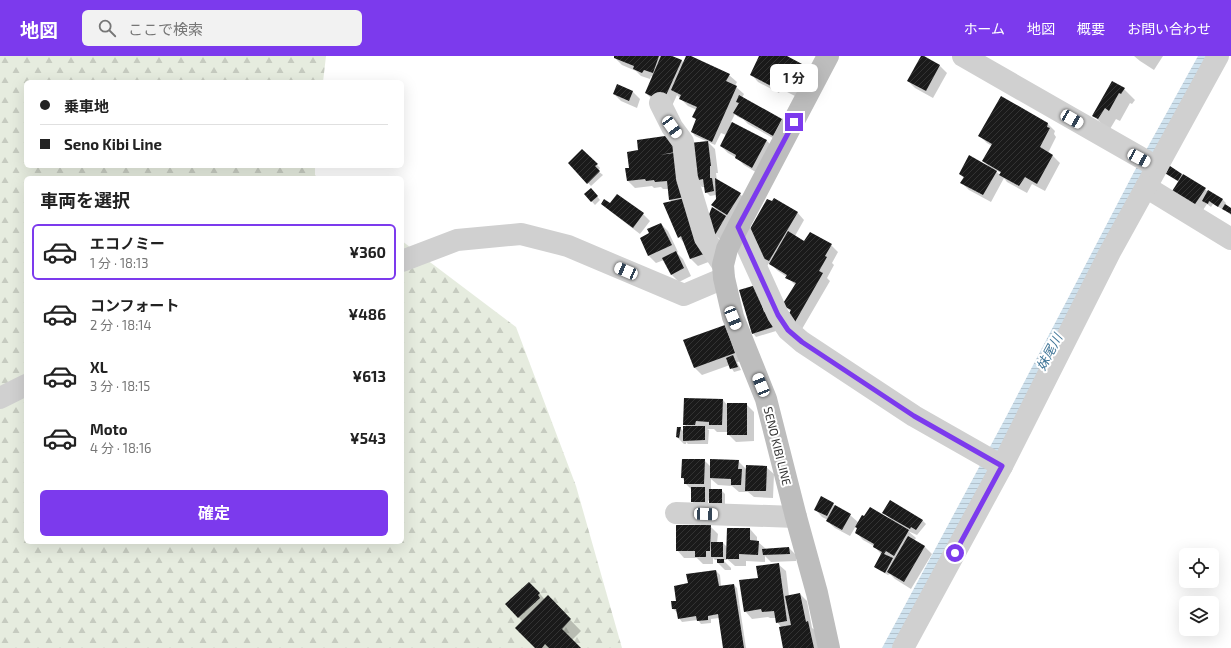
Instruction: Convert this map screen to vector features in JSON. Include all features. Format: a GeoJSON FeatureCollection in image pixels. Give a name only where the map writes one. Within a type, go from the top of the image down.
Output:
{"type":"FeatureCollection","features":[{"type":"Feature","properties":{"kind":"main road"},"geometry":{"type":"LineString","coordinates":[[723,271],[727,249],[828,56]]}},
{"type":"Feature","properties":{"kind":"main road","name":"SENO KIBI LINE"},"geometry":{"type":"LineString","coordinates":[[723,271],[733,318],[766,399],[817,593],[829,648]]}},
{"type":"Feature","properties":{"kind":"street"},"geometry":{"type":"LineString","coordinates":[[963,56],[1150,163]]}},
{"type":"Feature","properties":{"kind":"street"},"geometry":{"type":"LineString","coordinates":[[903,648],[996,462],[1146,187],[1150,163],[1218,56]]}},
{"type":"Feature","properties":{"kind":"street"},"geometry":{"type":"LineString","coordinates":[[404,260],[457,240],[521,234],[568,246],[684,295],[723,271],[705,238],[687,178],[683,142],[672,127],[660,103]]}},
{"type":"Feature","properties":{"kind":"street"},"geometry":{"type":"LineString","coordinates":[[1146,187],[1231,239]]}},
{"type":"Feature","properties":{"kind":"street"},"geometry":{"type":"LineString","coordinates":[[738,227],[778,315],[788,330],[802,342],[914,416],[996,462]]}},
{"type":"Feature","properties":{"kind":"street"},"geometry":{"type":"LineString","coordinates":[[0,398],[24,386]]}},
{"type":"Feature","properties":{"kind":"street"},"geometry":{"type":"LineString","coordinates":[[676,513],[796,517]]}},
{"type":"Feature","properties":{"kind":"green space"},"geometry":{"type":"Polygon","coordinates":[[[0,56],[326,56],[323,80],[24,80],[24,168],[315,168],[316,176],[24,176],[24,544],[404,544],[404,243],[516,327],[576,486],[622,648],[0,648],[0,56]]]}},
{"type":"Feature","properties":{"kind":"water","name":"妹尾川"},"geometry":{"type":"Polygon","coordinates":[[[1198,56],[1212,56],[898,648],[882,648],[1006,417],[1134,172],[1198,56]]]}},
{"type":"Feature","properties":{"kind":"building"},"geometry":{"type":"Polygon","coordinates":[[[614,56],[659,56],[653,73],[644,70],[642,73],[633,69],[634,66],[614,58],[614,56]]]}},
{"type":"Feature","properties":{"kind":"building"},"geometry":{"type":"Polygon","coordinates":[[[661,56],[672,56],[682,60],[663,102],[645,93],[661,56]]]}},
{"type":"Feature","properties":{"kind":"building"},"geometry":{"type":"Polygon","coordinates":[[[686,56],[691,56],[730,74],[726,81],[737,86],[712,142],[691,132],[696,119],[692,117],[697,107],[679,99],[681,95],[671,90],[686,56]]]}},
{"type":"Feature","properties":{"kind":"building"},"geometry":{"type":"Polygon","coordinates":[[[759,56],[787,56],[802,64],[788,90],[773,82],[771,86],[750,75],[759,56]]]}},
{"type":"Feature","properties":{"kind":"building"},"geometry":{"type":"Polygon","coordinates":[[[921,56],[924,56],[940,65],[926,91],[907,81],[921,56]]]}},
{"type":"Feature","properties":{"kind":"building"},"geometry":{"type":"Polygon","coordinates":[[[1112,81],[1125,88],[1121,94],[1119,93],[1109,111],[1105,108],[1098,119],[1092,116],[1112,81]]]}},
{"type":"Feature","properties":{"kind":"building"},"geometry":{"type":"Polygon","coordinates":[[[617,84],[633,91],[629,101],[613,94],[617,84]]]}},
{"type":"Feature","properties":{"kind":"building"},"geometry":{"type":"Polygon","coordinates":[[[739,95],[782,119],[773,136],[733,113],[739,103],[736,102],[739,95]]]}},
{"type":"Feature","properties":{"kind":"building"},"geometry":{"type":"Polygon","coordinates":[[[1001,96],[1048,123],[1047,127],[1050,128],[1040,147],[1053,155],[1037,184],[1025,177],[1019,186],[999,175],[1001,172],[982,161],[992,144],[978,136],[1001,96]]]}},
{"type":"Feature","properties":{"kind":"building"},"geometry":{"type":"Polygon","coordinates":[[[732,122],[767,140],[752,168],[735,158],[736,155],[720,146],[732,122]]]}},
{"type":"Feature","properties":{"kind":"building"},"geometry":{"type":"Polygon","coordinates":[[[672,135],[675,152],[660,155],[680,152],[685,197],[669,200],[667,181],[655,182],[654,180],[646,181],[645,179],[627,181],[625,168],[629,168],[627,152],[638,150],[637,140],[672,135]]]}},
{"type":"Feature","properties":{"kind":"building"},"geometry":{"type":"Polygon","coordinates":[[[708,141],[711,166],[710,178],[712,178],[714,191],[705,193],[703,179],[694,181],[690,143],[708,141]]]}},
{"type":"Feature","properties":{"kind":"building"},"geometry":{"type":"Polygon","coordinates":[[[582,149],[598,164],[595,166],[600,171],[587,184],[568,163],[582,149]]]}},
{"type":"Feature","properties":{"kind":"building"},"geometry":{"type":"Polygon","coordinates":[[[969,155],[997,171],[983,195],[960,183],[964,177],[959,174],[969,155]]]}},
{"type":"Feature","properties":{"kind":"building"},"geometry":{"type":"Polygon","coordinates":[[[1167,164],[1182,174],[1178,181],[1163,172],[1167,164]]]}},
{"type":"Feature","properties":{"kind":"building"},"geometry":{"type":"Polygon","coordinates":[[[1183,174],[1206,188],[1191,210],[1169,196],[1183,174]]]}},
{"type":"Feature","properties":{"kind":"building"},"geometry":{"type":"Polygon","coordinates":[[[715,178],[741,193],[727,215],[711,205],[716,199],[715,178]]]}},
{"type":"Feature","properties":{"kind":"building"},"geometry":{"type":"Polygon","coordinates":[[[591,188],[598,196],[591,202],[584,194],[591,188]]]}},
{"type":"Feature","properties":{"kind":"building"},"geometry":{"type":"Polygon","coordinates":[[[1208,190],[1223,199],[1218,207],[1209,201],[1208,204],[1202,201],[1208,190]]]}},
{"type":"Feature","properties":{"kind":"building"},"geometry":{"type":"Polygon","coordinates":[[[617,194],[644,213],[633,228],[601,204],[604,199],[610,203],[617,194]]]}},
{"type":"Feature","properties":{"kind":"building"},"geometry":{"type":"Polygon","coordinates":[[[685,198],[704,254],[690,259],[681,236],[678,238],[663,203],[685,198]]]}},
{"type":"Feature","properties":{"kind":"building"},"geometry":{"type":"Polygon","coordinates":[[[774,198],[798,212],[769,261],[761,257],[746,236],[767,199],[772,201],[774,198]]]}},
{"type":"Feature","properties":{"kind":"building"},"geometry":{"type":"Polygon","coordinates":[[[1225,204],[1231,208],[1231,214],[1222,209],[1225,204]]]}},
{"type":"Feature","properties":{"kind":"building"},"geometry":{"type":"Polygon","coordinates":[[[712,207],[726,216],[715,235],[706,222],[712,207]]]}},
{"type":"Feature","properties":{"kind":"building"},"geometry":{"type":"Polygon","coordinates":[[[661,223],[672,245],[648,256],[640,238],[649,233],[647,229],[661,223]]]}},
{"type":"Feature","properties":{"kind":"building"},"geometry":{"type":"Polygon","coordinates":[[[788,231],[804,241],[810,232],[832,244],[819,271],[823,273],[795,322],[787,317],[791,310],[782,305],[796,283],[785,278],[787,275],[769,264],[788,231]]]}},
{"type":"Feature","properties":{"kind":"building"},"geometry":{"type":"Polygon","coordinates":[[[676,251],[684,268],[671,275],[662,258],[676,251]]]}},
{"type":"Feature","properties":{"kind":"building"},"geometry":{"type":"Polygon","coordinates":[[[756,285],[764,312],[768,311],[773,327],[752,334],[739,290],[756,285]]]}},
{"type":"Feature","properties":{"kind":"building"},"geometry":{"type":"Polygon","coordinates":[[[725,325],[735,353],[694,368],[683,340],[725,325]]]}},
{"type":"Feature","properties":{"kind":"building"},"geometry":{"type":"Polygon","coordinates":[[[733,355],[738,367],[730,369],[726,358],[733,355]]]}},
{"type":"Feature","properties":{"kind":"building"},"geometry":{"type":"Polygon","coordinates":[[[684,398],[723,399],[722,425],[709,425],[709,422],[696,421],[695,425],[683,425],[684,398]]]}},
{"type":"Feature","properties":{"kind":"building"},"geometry":{"type":"Polygon","coordinates":[[[727,403],[747,403],[747,435],[727,435],[727,403]]]}},
{"type":"Feature","properties":{"kind":"building"},"geometry":{"type":"Polygon","coordinates":[[[683,426],[705,426],[705,440],[683,441],[683,426]]]}},
{"type":"Feature","properties":{"kind":"building"},"geometry":{"type":"Polygon","coordinates":[[[677,427],[681,427],[679,438],[676,437],[677,427]]]}},
{"type":"Feature","properties":{"kind":"building"},"geometry":{"type":"Polygon","coordinates":[[[682,459],[705,459],[704,484],[684,484],[684,478],[681,478],[682,459]]]}},
{"type":"Feature","properties":{"kind":"building"},"geometry":{"type":"Polygon","coordinates":[[[710,459],[739,460],[738,469],[742,469],[741,485],[731,485],[731,479],[710,478],[710,459]]]}},
{"type":"Feature","properties":{"kind":"building"},"geometry":{"type":"Polygon","coordinates":[[[746,465],[767,466],[766,491],[745,491],[746,465]]]}},
{"type":"Feature","properties":{"kind":"building"},"geometry":{"type":"Polygon","coordinates":[[[691,487],[705,487],[705,502],[691,502],[691,487]]]}},
{"type":"Feature","properties":{"kind":"building"},"geometry":{"type":"Polygon","coordinates":[[[709,489],[722,489],[722,503],[709,503],[709,489]]]}},
{"type":"Feature","properties":{"kind":"building"},"geometry":{"type":"Polygon","coordinates":[[[821,496],[834,503],[827,516],[814,510],[821,496]]]}},
{"type":"Feature","properties":{"kind":"building"},"geometry":{"type":"Polygon","coordinates":[[[890,500],[923,520],[916,530],[911,527],[910,529],[882,513],[890,500]]]}},
{"type":"Feature","properties":{"kind":"building"},"geometry":{"type":"Polygon","coordinates":[[[835,505],[851,514],[842,530],[826,521],[835,505]]]}},
{"type":"Feature","properties":{"kind":"building"},"geometry":{"type":"Polygon","coordinates":[[[870,507],[909,530],[894,556],[886,551],[884,554],[893,558],[885,573],[874,567],[882,552],[873,547],[874,544],[855,533],[857,528],[855,527],[862,515],[864,516],[870,507]]]}},
{"type":"Feature","properties":{"kind":"building"},"geometry":{"type":"Polygon","coordinates":[[[676,525],[711,525],[710,551],[706,551],[706,557],[695,557],[695,551],[676,551],[676,525]]]}},
{"type":"Feature","properties":{"kind":"building"},"geometry":{"type":"Polygon","coordinates":[[[727,528],[750,528],[750,540],[759,541],[758,555],[739,554],[739,559],[726,559],[727,528]]]}},
{"type":"Feature","properties":{"kind":"building"},"geometry":{"type":"Polygon","coordinates":[[[908,536],[925,546],[904,582],[887,572],[908,536]]]}},
{"type":"Feature","properties":{"kind":"building"},"geometry":{"type":"Polygon","coordinates":[[[711,542],[723,542],[723,557],[711,557],[711,542]]]}},
{"type":"Feature","properties":{"kind":"building"},"geometry":{"type":"Polygon","coordinates":[[[789,547],[790,554],[763,555],[762,549],[789,547]]]}},
{"type":"Feature","properties":{"kind":"building"},"geometry":{"type":"Polygon","coordinates":[[[717,559],[724,559],[724,563],[717,563],[717,559]]]}},
{"type":"Feature","properties":{"kind":"building"},"geometry":{"type":"Polygon","coordinates":[[[779,563],[787,621],[776,623],[774,611],[762,612],[761,609],[744,612],[739,580],[758,578],[756,566],[779,563]]]}},
{"type":"Feature","properties":{"kind":"building"},"geometry":{"type":"Polygon","coordinates":[[[716,570],[719,586],[734,584],[744,648],[723,648],[718,614],[708,616],[708,620],[697,621],[696,616],[678,619],[676,609],[672,609],[671,601],[676,601],[674,586],[688,583],[686,574],[716,570]]]}},
{"type":"Feature","properties":{"kind":"building"},"geometry":{"type":"Polygon","coordinates":[[[529,582],[540,593],[538,595],[540,598],[518,618],[505,604],[529,582]]]}},
{"type":"Feature","properties":{"kind":"building"},"geometry":{"type":"Polygon","coordinates":[[[800,593],[806,622],[808,621],[814,648],[783,648],[779,627],[791,625],[785,596],[800,593]]]}},
{"type":"Feature","properties":{"kind":"building"},"geometry":{"type":"Polygon","coordinates":[[[548,595],[571,619],[562,629],[581,648],[549,648],[545,644],[542,648],[535,648],[515,628],[548,595]]]}},
{"type":"Feature","properties":{"kind":"route"},"geometry":{"type":"LineString","coordinates":[[794,122],[738,227],[778,315],[788,330],[802,342],[914,416],[1002,466],[955,553]]}}]}
